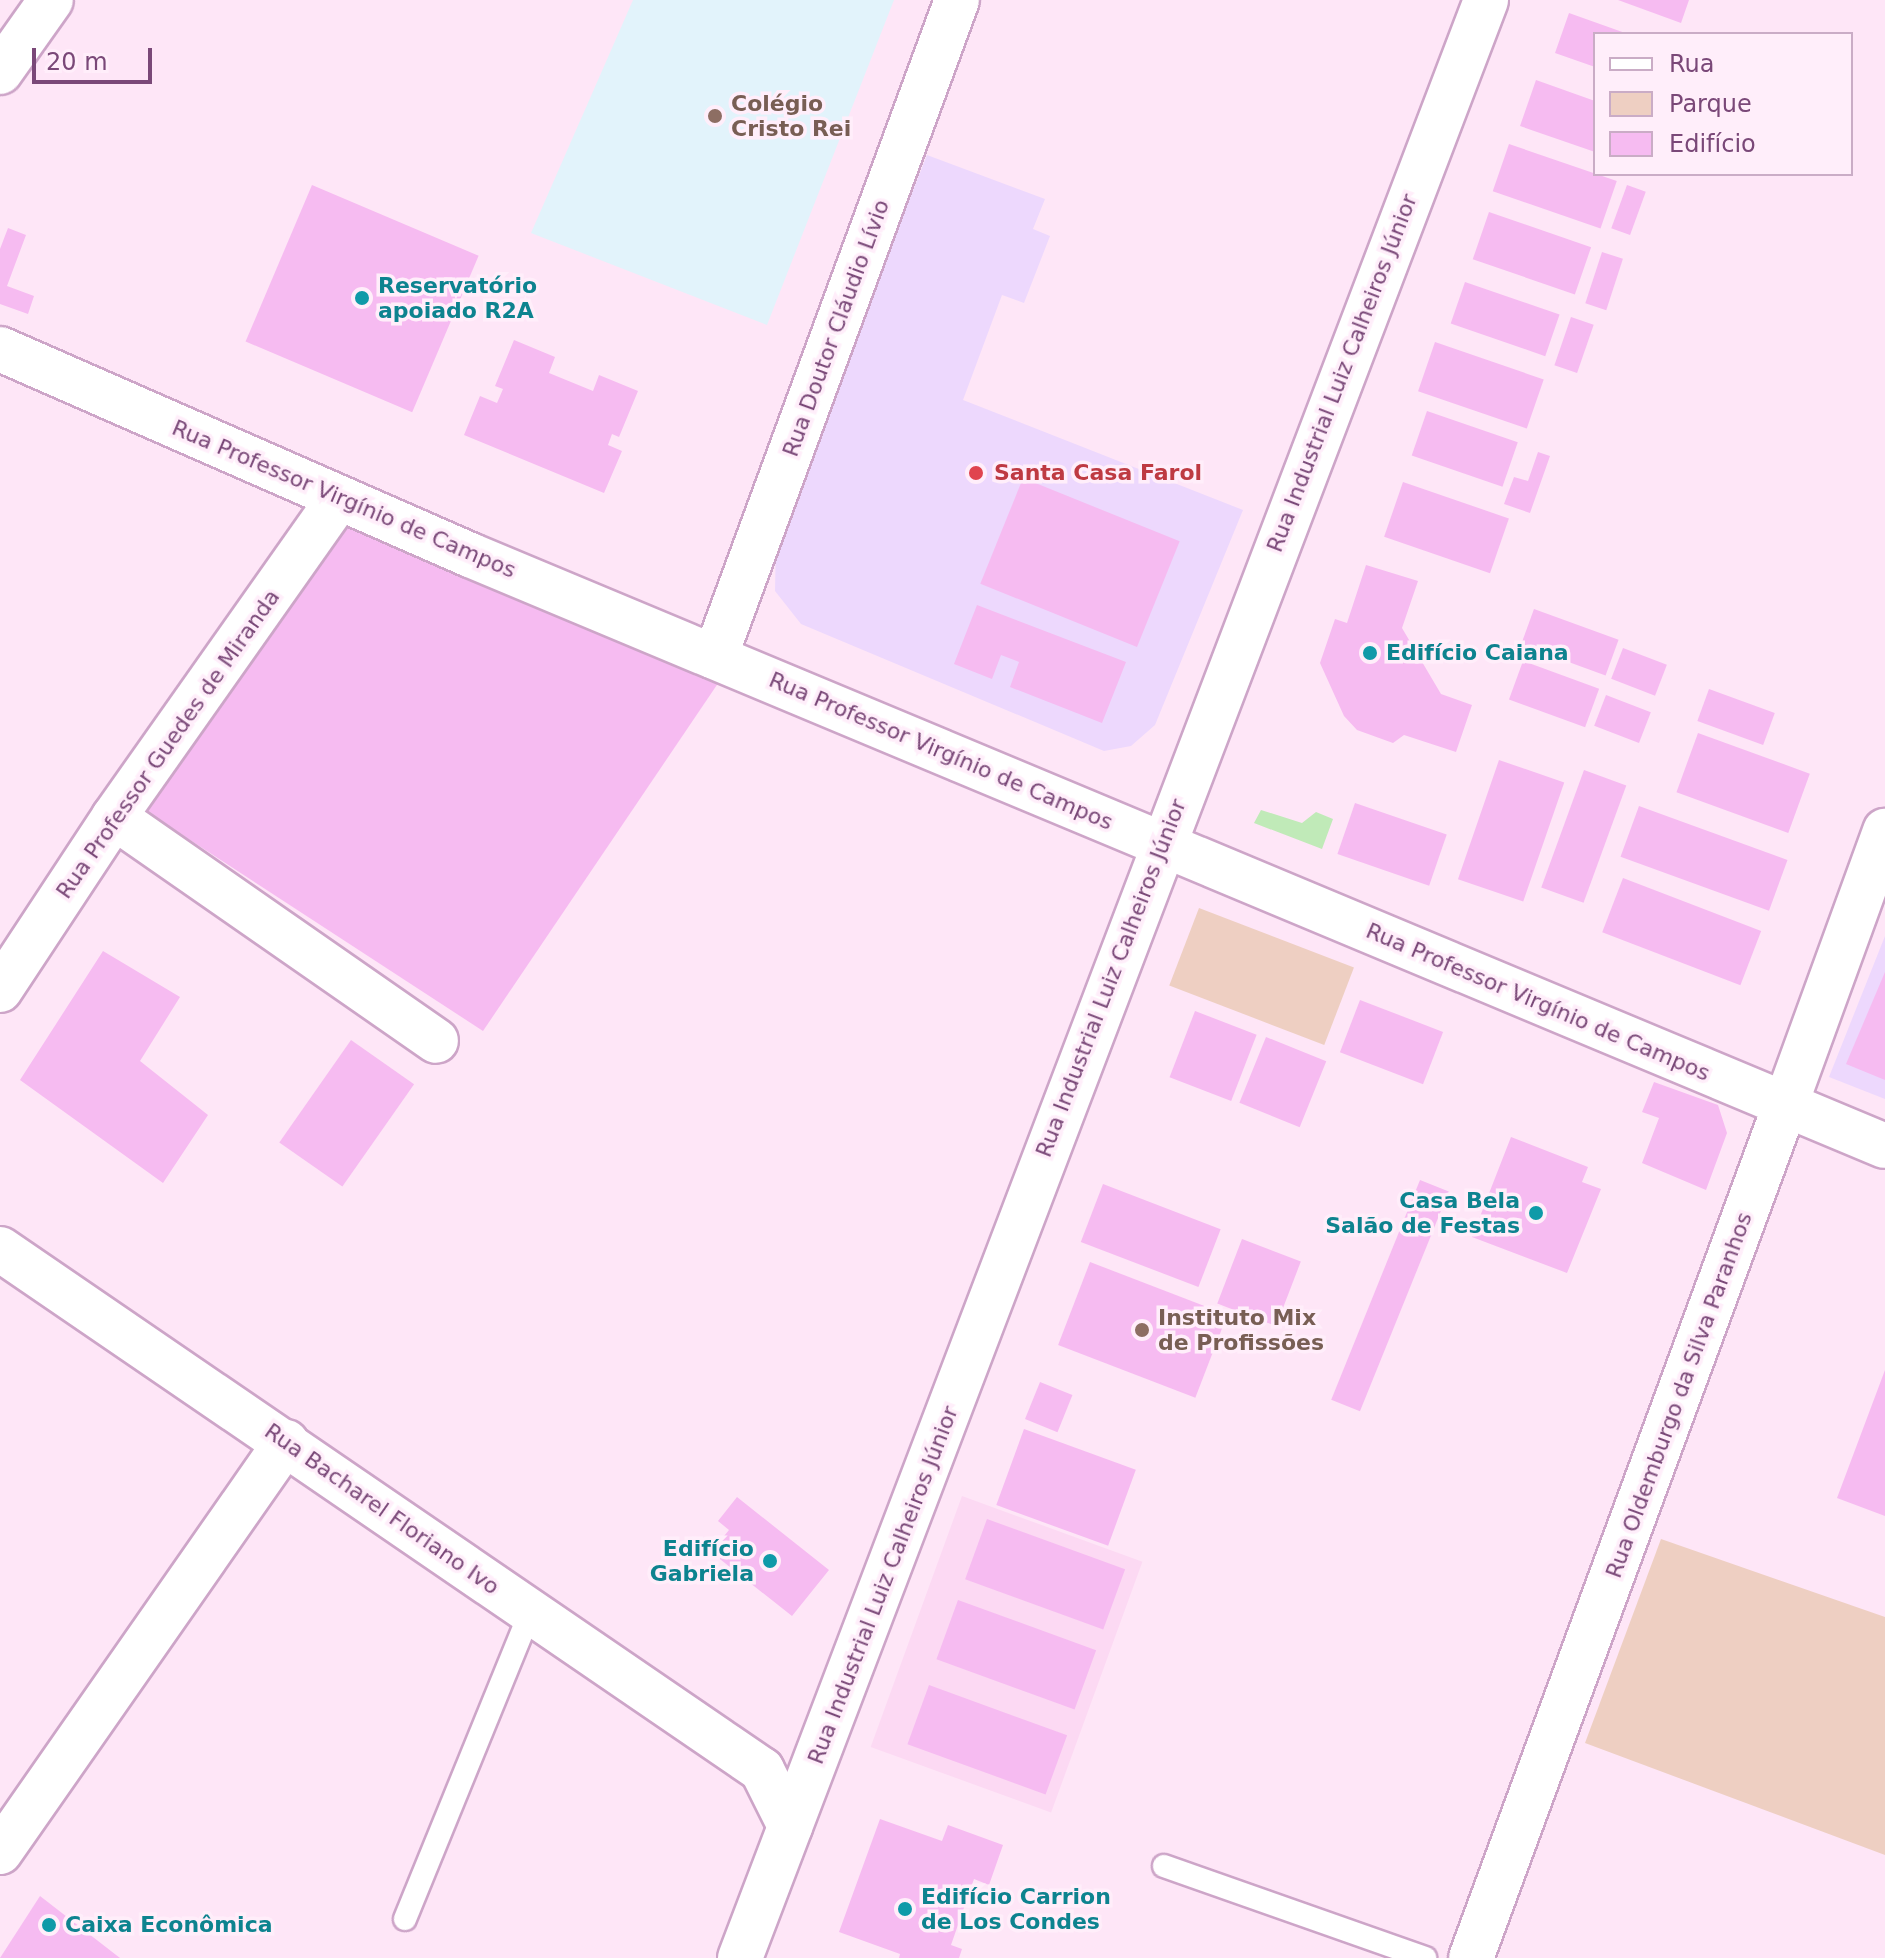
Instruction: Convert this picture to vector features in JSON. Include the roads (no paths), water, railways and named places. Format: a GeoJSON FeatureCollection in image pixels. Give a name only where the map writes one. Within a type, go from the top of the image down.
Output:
{"type":"FeatureCollection","features":[{"type":"Feature","properties":{"kind":"street"},"geometry":{"type":"LineString","coordinates":[[0,72],[51,0]]}},
{"type":"Feature","properties":{"kind":"street","name":"Rua Doutor Cláudio Lívio"},"geometry":{"type":"LineString","coordinates":[[715,657],[957,0]]}},
{"type":"Feature","properties":{"kind":"street","name":"Rua Industrial Luiz Calheiros Júnior"},"geometry":{"type":"LineString","coordinates":[[740,1958],[824,1746],[1161,844],[1486,0]]}},
{"type":"Feature","properties":{"kind":"street","name":"Rua Professor Virgínio de Campos"},"geometry":{"type":"LineString","coordinates":[[0,349],[338,499],[1885,1146]]}},
{"type":"Feature","properties":{"kind":"street","name":"Rua Professor Guedes de Miranda"},"geometry":{"type":"LineString","coordinates":[[0,990],[114,817],[338,499]]}},
{"type":"Feature","properties":{"kind":"street"},"geometry":{"type":"LineString","coordinates":[[114,817],[436,1041]]}},
{"type":"Feature","properties":{"kind":"street","name":"Rua Oldemburgo da Silva Paranhos"},"geometry":{"type":"LineString","coordinates":[[1471,1958],[1885,831]]}},
{"type":"Feature","properties":{"kind":"street","name":"Rua Bacharel Floriano Ivo"},"geometry":{"type":"LineString","coordinates":[[0,1249],[762,1770],[790,1826]]}},
{"type":"Feature","properties":{"kind":"street"},"geometry":{"type":"LineString","coordinates":[[0,1852],[286,1442]]}},
{"type":"Feature","properties":{"kind":"street"},"geometry":{"type":"LineString","coordinates":[[762,1770],[824,1746]]}},
{"type":"Feature","properties":{"kind":"lane"},"geometry":{"type":"LineString","coordinates":[[405,1919],[531,1611]]}},
{"type":"Feature","properties":{"kind":"lane"},"geometry":{"type":"LineString","coordinates":[[1164,1866],[1425,1958]]}},
{"type":"Feature","properties":{"kind":"place","name":"Colégio Cristo Rei"},"geometry":{"type":"Point","coordinates":[715,116]}},
{"type":"Feature","properties":{"kind":"place","name":"Reservatório apoiado R2A"},"geometry":{"type":"Point","coordinates":[362,298]}},
{"type":"Feature","properties":{"kind":"place","name":"Santa Casa Farol"},"geometry":{"type":"Point","coordinates":[976,473]}},
{"type":"Feature","properties":{"kind":"place","name":"Edifício Caiana"},"geometry":{"type":"Point","coordinates":[1370,653]}},
{"type":"Feature","properties":{"kind":"place","name":"Casa Bela Salão de Festas"},"geometry":{"type":"Point","coordinates":[1536,1213]}},
{"type":"Feature","properties":{"kind":"place","name":"Instituto Mix de Profissões"},"geometry":{"type":"Point","coordinates":[1142,1330]}},
{"type":"Feature","properties":{"kind":"place","name":"Edifício Gabriela"},"geometry":{"type":"Point","coordinates":[770,1561]}},
{"type":"Feature","properties":{"kind":"place","name":"Edifício Carrion de Los Condes"},"geometry":{"type":"Point","coordinates":[905,1909]}},
{"type":"Feature","properties":{"kind":"place","name":"Caixa Econômica"},"geometry":{"type":"Point","coordinates":[49,1925]}}]}
